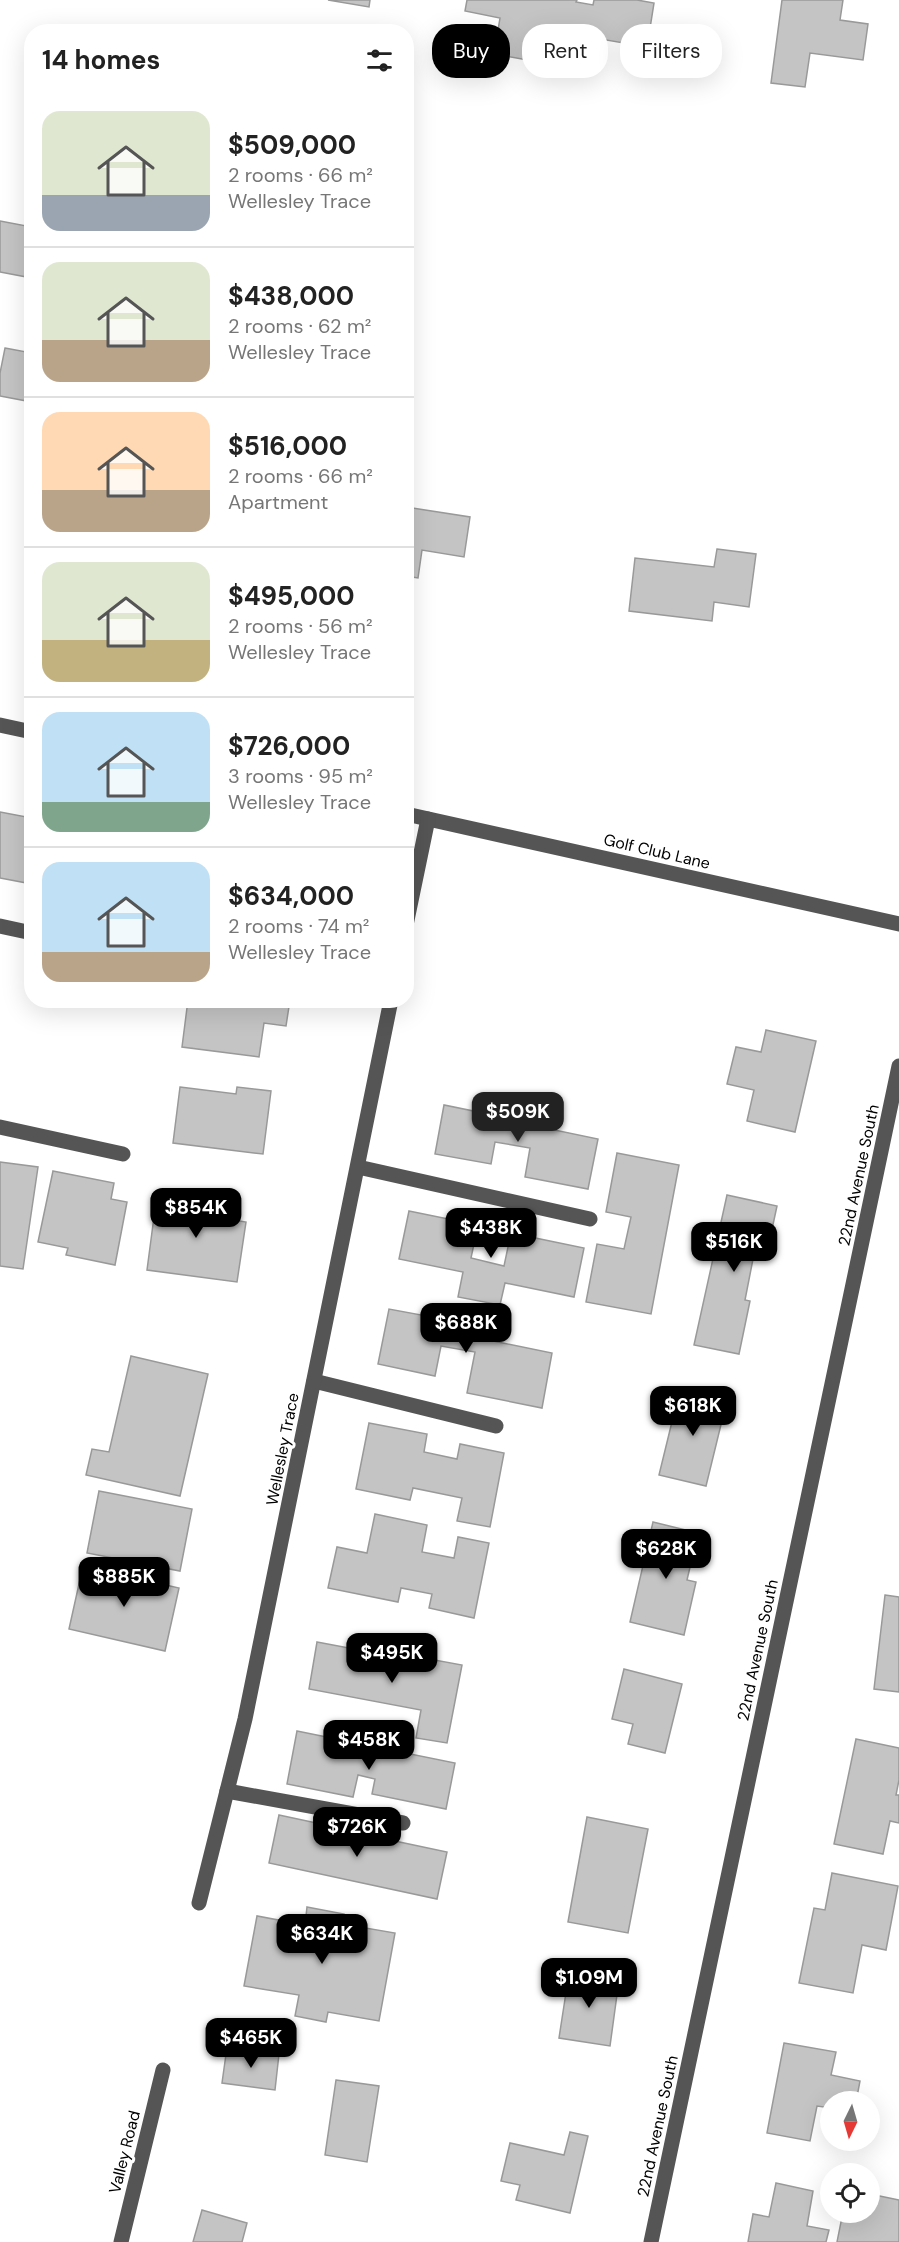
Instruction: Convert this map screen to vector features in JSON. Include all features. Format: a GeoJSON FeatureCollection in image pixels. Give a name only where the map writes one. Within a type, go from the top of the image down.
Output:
{"type":"FeatureCollection","features":[{"type":"Feature","properties":{"kind":"street"},"geometry":{"type":"LineString","coordinates":[[0,725],[24,730]]}},
{"type":"Feature","properties":{"kind":"street","name":"Golf Club Lane"},"geometry":{"type":"LineString","coordinates":[[414,816],[899,924]]}},
{"type":"Feature","properties":{"kind":"street"},"geometry":{"type":"LineString","coordinates":[[414,887],[428,819]]}},
{"type":"Feature","properties":{"kind":"street"},"geometry":{"type":"LineString","coordinates":[[0,926],[24,931]]}},
{"type":"Feature","properties":{"kind":"street","name":"Wellesley Trace"},"geometry":{"type":"LineString","coordinates":[[199,1903],[245,1719],[389,1008]]}},
{"type":"Feature","properties":{"kind":"street","name":"22nd Avenue South"},"geometry":{"type":"LineString","coordinates":[[651,2242],[899,1066]]}},
{"type":"Feature","properties":{"kind":"street"},"geometry":{"type":"LineString","coordinates":[[0,1127],[123,1154]]}},
{"type":"Feature","properties":{"kind":"street"},"geometry":{"type":"LineString","coordinates":[[358,1167],[590,1219]]}},
{"type":"Feature","properties":{"kind":"street"},"geometry":{"type":"LineString","coordinates":[[314,1381],[496,1426]]}},
{"type":"Feature","properties":{"kind":"street"},"geometry":{"type":"LineString","coordinates":[[227,1791],[403,1823]]}},
{"type":"Feature","properties":{"kind":"street","name":"Valley Road"},"geometry":{"type":"LineString","coordinates":[[121,2242],[163,2070]]}},
{"type":"Feature","properties":{"kind":"building"},"geometry":{"type":"Polygon","coordinates":[[[328,0],[370,0],[369,7],[328,0]]]}},
{"type":"Feature","properties":{"kind":"building"},"geometry":{"type":"Polygon","coordinates":[[[467,0],[577,0],[576,2],[593,5],[594,0],[637,0],[654,3],[651,24],[620,24],[620,42],[608,40],[608,24],[522,24],[522,59],[510,57],[510,24],[499,24],[500,18],[465,11],[467,0]]]}},
{"type":"Feature","properties":{"kind":"building"},"geometry":{"type":"Polygon","coordinates":[[[782,0],[843,0],[840,20],[868,24],[863,60],[810,53],[805,87],[771,83],[782,0]]]}},
{"type":"Feature","properties":{"kind":"building"},"geometry":{"type":"Polygon","coordinates":[[[0,221],[24,226],[24,276],[0,272],[0,221]]]}},
{"type":"Feature","properties":{"kind":"building"},"geometry":{"type":"Polygon","coordinates":[[[5,348],[24,352],[24,400],[0,396],[0,373],[5,348]]]}},
{"type":"Feature","properties":{"kind":"building"},"geometry":{"type":"Polygon","coordinates":[[[414,508],[470,517],[464,557],[422,550],[418,578],[414,577],[414,508]]]}},
{"type":"Feature","properties":{"kind":"building"},"geometry":{"type":"Polygon","coordinates":[[[717,549],[756,554],[749,607],[714,602],[712,621],[629,611],[635,558],[714,567],[717,549]]]}},
{"type":"Feature","properties":{"kind":"building"},"geometry":{"type":"Polygon","coordinates":[[[0,812],[24,816],[24,882],[0,878],[0,812]]]}},
{"type":"Feature","properties":{"kind":"building"},"geometry":{"type":"Polygon","coordinates":[[[187,1008],[289,1008],[286,1026],[264,1023],[259,1057],[182,1047],[187,1008]]]}},
{"type":"Feature","properties":{"kind":"building"},"geometry":{"type":"Polygon","coordinates":[[[766,1030],[816,1041],[795,1132],[747,1121],[754,1090],[727,1084],[736,1047],[761,1052],[766,1030]]]}},
{"type":"Feature","properties":{"kind":"building"},"geometry":{"type":"Polygon","coordinates":[[[180,1087],[236,1094],[237,1087],[271,1091],[263,1154],[173,1143],[180,1087]]]}},
{"type":"Feature","properties":{"kind":"building"},"geometry":{"type":"Polygon","coordinates":[[[500,1104],[543,1112],[540,1127],[598,1139],[588,1189],[525,1177],[530,1148],[495,1142],[491,1164],[435,1154],[444,1105],[498,1116],[500,1104]]]}},
{"type":"Feature","properties":{"kind":"building"},"geometry":{"type":"Polygon","coordinates":[[[617,1153],[679,1165],[651,1314],[586,1302],[597,1244],[624,1249],[631,1217],[606,1212],[617,1153]]]}},
{"type":"Feature","properties":{"kind":"building"},"geometry":{"type":"Polygon","coordinates":[[[0,1162],[38,1167],[23,1269],[0,1266],[0,1162]]]}},
{"type":"Feature","properties":{"kind":"building"},"geometry":{"type":"Polygon","coordinates":[[[53,1171],[114,1183],[111,1199],[127,1202],[115,1265],[66,1255],[68,1248],[38,1242],[53,1171]]]}},
{"type":"Feature","properties":{"kind":"building"},"geometry":{"type":"Polygon","coordinates":[[[157,1194],[230,1204],[228,1219],[246,1222],[237,1282],[147,1270],[157,1194]]]}},
{"type":"Feature","properties":{"kind":"building"},"geometry":{"type":"Polygon","coordinates":[[[727,1195],[777,1206],[766,1257],[754,1254],[745,1300],[750,1301],[739,1354],[694,1345],[727,1195]]]}},
{"type":"Feature","properties":{"kind":"building"},"geometry":{"type":"Polygon","coordinates":[[[409,1211],[478,1225],[471,1258],[504,1266],[511,1233],[584,1248],[574,1297],[505,1283],[500,1305],[458,1297],[463,1272],[399,1259],[409,1211]]]}},
{"type":"Feature","properties":{"kind":"building"},"geometry":{"type":"Polygon","coordinates":[[[440,1307],[487,1316],[483,1339],[552,1353],[542,1408],[467,1393],[475,1352],[441,1346],[435,1376],[378,1364],[389,1309],[437,1318],[440,1307]]]}},
{"type":"Feature","properties":{"kind":"building"},"geometry":{"type":"Polygon","coordinates":[[[131,1356],[208,1374],[180,1496],[86,1475],[92,1449],[109,1452],[131,1356]]]}},
{"type":"Feature","properties":{"kind":"building"},"geometry":{"type":"Polygon","coordinates":[[[680,1389],[727,1400],[706,1486],[659,1475],[680,1389]]]}},
{"type":"Feature","properties":{"kind":"building"},"geometry":{"type":"Polygon","coordinates":[[[369,1423],[427,1434],[424,1452],[457,1459],[460,1444],[504,1453],[490,1527],[457,1521],[462,1498],[413,1488],[410,1500],[356,1489],[369,1423]]]}},
{"type":"Feature","properties":{"kind":"building"},"geometry":{"type":"Polygon","coordinates":[[[99,1491],[192,1509],[180,1571],[87,1553],[99,1491]]]}},
{"type":"Feature","properties":{"kind":"building"},"geometry":{"type":"Polygon","coordinates":[[[375,1514],[427,1525],[422,1552],[454,1558],[458,1537],[489,1543],[474,1618],[429,1608],[432,1594],[401,1588],[398,1602],[328,1588],[337,1547],[367,1553],[375,1514]]]}},
{"type":"Feature","properties":{"kind":"building"},"geometry":{"type":"Polygon","coordinates":[[[653,1522],[698,1533],[687,1580],[696,1582],[684,1635],[630,1622],[653,1522]]]}},
{"type":"Feature","properties":{"kind":"building"},"geometry":{"type":"Polygon","coordinates":[[[83,1566],[179,1588],[165,1651],[69,1629],[83,1566]]]}},
{"type":"Feature","properties":{"kind":"building"},"geometry":{"type":"Polygon","coordinates":[[[885,1595],[899,1597],[899,1692],[874,1689],[885,1595]]]}},
{"type":"Feature","properties":{"kind":"building"},"geometry":{"type":"Polygon","coordinates":[[[317,1642],[407,1659],[408,1655],[462,1665],[447,1743],[416,1738],[421,1710],[309,1689],[317,1642]]]}},
{"type":"Feature","properties":{"kind":"building"},"geometry":{"type":"Polygon","coordinates":[[[624,1669],[682,1684],[665,1753],[628,1744],[633,1724],[612,1719],[624,1669]]]}},
{"type":"Feature","properties":{"kind":"building"},"geometry":{"type":"Polygon","coordinates":[[[297,1731],[455,1763],[446,1809],[372,1794],[375,1779],[358,1775],[353,1797],[287,1784],[297,1731]]]}},
{"type":"Feature","properties":{"kind":"building"},"geometry":{"type":"Polygon","coordinates":[[[856,1739],[899,1748],[899,1780],[896,1795],[899,1795],[899,1823],[890,1821],[883,1854],[834,1844],[856,1739]]]}},
{"type":"Feature","properties":{"kind":"building"},"geometry":{"type":"Polygon","coordinates":[[[279,1815],[354,1831],[352,1841],[369,1845],[371,1836],[447,1852],[437,1899],[269,1863],[279,1815]]]}},
{"type":"Feature","properties":{"kind":"building"},"geometry":{"type":"Polygon","coordinates":[[[587,1817],[648,1829],[628,1933],[568,1922],[587,1817]]]}},
{"type":"Feature","properties":{"kind":"building"},"geometry":{"type":"Polygon","coordinates":[[[832,1873],[898,1886],[886,1950],[862,1945],[853,1993],[799,1983],[814,1908],[825,1910],[832,1873]]]}},
{"type":"Feature","properties":{"kind":"building"},"geometry":{"type":"Polygon","coordinates":[[[307,1907],[344,1914],[342,1924],[395,1933],[379,2021],[328,2012],[326,2022],[295,2016],[299,1995],[244,1986],[257,1916],[305,1925],[307,1907]]]}},
{"type":"Feature","properties":{"kind":"building"},"geometry":{"type":"Polygon","coordinates":[[[569,1973],[619,1980],[610,2046],[559,2038],[569,1973]]]}},
{"type":"Feature","properties":{"kind":"building"},"geometry":{"type":"Polygon","coordinates":[[[784,2043],[836,2052],[831,2075],[860,2081],[858,2091],[820,2091],[820,2106],[817,2106],[810,2141],[767,2133],[784,2043]]]}},
{"type":"Feature","properties":{"kind":"building"},"geometry":{"type":"Polygon","coordinates":[[[227,2047],[279,2054],[275,2090],[222,2083],[227,2047]]]}},
{"type":"Feature","properties":{"kind":"building"},"geometry":{"type":"Polygon","coordinates":[[[336,2080],[379,2086],[367,2162],[325,2155],[336,2080]]]}},
{"type":"Feature","properties":{"kind":"building"},"geometry":{"type":"Polygon","coordinates":[[[570,2132],[588,2136],[570,2213],[516,2200],[520,2185],[501,2181],[510,2143],[564,2155],[570,2132]]]}},
{"type":"Feature","properties":{"kind":"building"},"geometry":{"type":"Polygon","coordinates":[[[776,2183],[813,2191],[807,2226],[829,2230],[826,2242],[748,2242],[753,2214],[769,2217],[776,2183]]]}},
{"type":"Feature","properties":{"kind":"building"},"geometry":{"type":"Polygon","coordinates":[[[880,2196],[899,2200],[899,2242],[837,2242],[841,2223],[880,2223],[880,2196]]]}},
{"type":"Feature","properties":{"kind":"building"},"geometry":{"type":"Polygon","coordinates":[[[202,2210],[247,2223],[242,2242],[193,2242],[202,2210]]]}}]}
